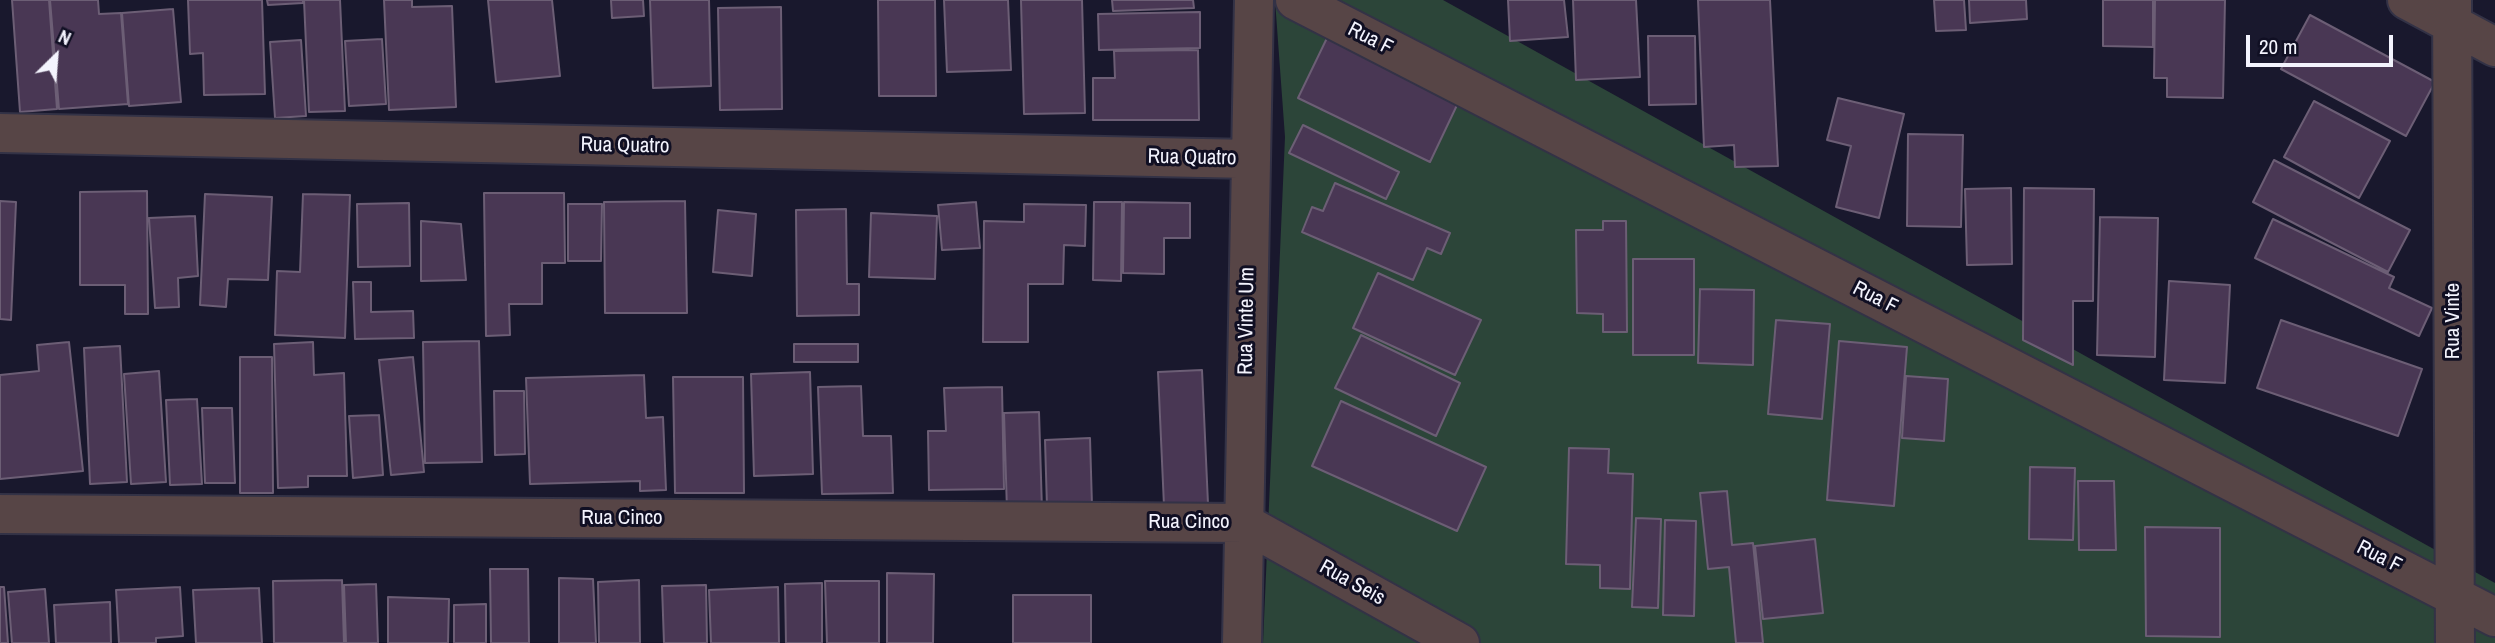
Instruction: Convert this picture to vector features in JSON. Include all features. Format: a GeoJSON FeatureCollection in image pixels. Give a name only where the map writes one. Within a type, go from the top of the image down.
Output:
{"type":"FeatureCollection","features":[{"type":"Feature","properties":{"kind":"street","name":"Rua Vinte Um"},"geometry":{"type":"LineString","coordinates":[[1242,643],[1254,0]]}},
{"type":"Feature","properties":{"kind":"street","name":"Rua F"},"geometry":{"type":"LineString","coordinates":[[1295,0],[2495,617]]}},
{"type":"Feature","properties":{"kind":"street"},"geometry":{"type":"LineString","coordinates":[[2407,0],[2451,12],[2495,47]]}},
{"type":"Feature","properties":{"kind":"street","name":"Rua Vinte"},"geometry":{"type":"LineString","coordinates":[[2451,12],[2455,643]]}},
{"type":"Feature","properties":{"kind":"street","name":"Rua Quatro"},"geometry":{"type":"LineString","coordinates":[[0,133],[1251,159]]}},
{"type":"Feature","properties":{"kind":"street","name":"Rua Cinco"},"geometry":{"type":"LineString","coordinates":[[0,514],[1244,523]]}},
{"type":"Feature","properties":{"kind":"street","name":"Rua Seis"},"geometry":{"type":"LineString","coordinates":[[1244,523],[1460,643]]}},
{"type":"Feature","properties":{"kind":"green space"},"geometry":{"type":"Polygon","coordinates":[[[1275,0],[1443,0],[2495,583],[2495,643],[1263,643],[1285,137],[1275,0]]]}},
{"type":"Feature","properties":{"kind":"building"},"geometry":{"type":"Polygon","coordinates":[[[12,0],[49,0],[57,109],[20,112],[12,0]]]}},
{"type":"Feature","properties":{"kind":"building"},"geometry":{"type":"Polygon","coordinates":[[[50,0],[98,0],[99,14],[121,13],[128,104],[59,109],[50,0]]]}},
{"type":"Feature","properties":{"kind":"building"},"geometry":{"type":"Polygon","coordinates":[[[188,0],[262,0],[265,94],[204,95],[203,53],[190,54],[188,0]]]}},
{"type":"Feature","properties":{"kind":"building"},"geometry":{"type":"Polygon","coordinates":[[[267,0],[303,0],[303,3],[268,5],[267,0]]]}},
{"type":"Feature","properties":{"kind":"building"},"geometry":{"type":"Polygon","coordinates":[[[304,0],[340,0],[345,111],[309,112],[304,0]]]}},
{"type":"Feature","properties":{"kind":"building"},"geometry":{"type":"Polygon","coordinates":[[[384,0],[412,0],[412,7],[452,6],[456,107],[389,110],[384,0]]]}},
{"type":"Feature","properties":{"kind":"building"},"geometry":{"type":"Polygon","coordinates":[[[488,0],[552,0],[560,76],[496,82],[488,0]]]}},
{"type":"Feature","properties":{"kind":"building"},"geometry":{"type":"Polygon","coordinates":[[[611,0],[643,0],[644,16],[612,18],[611,0]]]}},
{"type":"Feature","properties":{"kind":"building"},"geometry":{"type":"Polygon","coordinates":[[[650,0],[709,0],[711,86],[653,88],[650,0]]]}},
{"type":"Feature","properties":{"kind":"building"},"geometry":{"type":"Polygon","coordinates":[[[878,0],[935,0],[936,96],[879,96],[878,0]]]}},
{"type":"Feature","properties":{"kind":"building"},"geometry":{"type":"Polygon","coordinates":[[[944,0],[1008,0],[1011,70],[947,72],[944,0]]]}},
{"type":"Feature","properties":{"kind":"building"},"geometry":{"type":"Polygon","coordinates":[[[1021,0],[1082,0],[1085,113],[1024,114],[1021,0]]]}},
{"type":"Feature","properties":{"kind":"building"},"geometry":{"type":"Polygon","coordinates":[[[1112,0],[1193,0],[1194,8],[1113,11],[1112,0]]]}},
{"type":"Feature","properties":{"kind":"building"},"geometry":{"type":"Polygon","coordinates":[[[1508,0],[1564,0],[1568,37],[1510,41],[1508,0]]]}},
{"type":"Feature","properties":{"kind":"building"},"geometry":{"type":"Polygon","coordinates":[[[1573,0],[1636,0],[1640,77],[1576,80],[1573,0]]]}},
{"type":"Feature","properties":{"kind":"building"},"geometry":{"type":"Polygon","coordinates":[[[1698,0],[1770,0],[1778,166],[1735,167],[1734,145],[1704,147],[1698,0]]]}},
{"type":"Feature","properties":{"kind":"building"},"geometry":{"type":"Polygon","coordinates":[[[1934,0],[1964,0],[1966,30],[1936,31],[1934,0]]]}},
{"type":"Feature","properties":{"kind":"building"},"geometry":{"type":"Polygon","coordinates":[[[1969,0],[2026,0],[2027,19],[1970,23],[1969,0]]]}},
{"type":"Feature","properties":{"kind":"building"},"geometry":{"type":"Polygon","coordinates":[[[2103,0],[2153,0],[2153,47],[2103,46],[2103,0]]]}},
{"type":"Feature","properties":{"kind":"building"},"geometry":{"type":"Polygon","coordinates":[[[2155,0],[2225,0],[2223,98],[2167,97],[2167,78],[2154,78],[2155,0]]]}},
{"type":"Feature","properties":{"kind":"building"},"geometry":{"type":"Polygon","coordinates":[[[781,7],[782,109],[720,110],[718,8],[781,7]]]}},
{"type":"Feature","properties":{"kind":"building"},"geometry":{"type":"Polygon","coordinates":[[[173,9],[181,102],[129,106],[122,13],[173,9]]]}},
{"type":"Feature","properties":{"kind":"building"},"geometry":{"type":"Polygon","coordinates":[[[1200,12],[1200,48],[1099,50],[1098,14],[1200,12]]]}},
{"type":"Feature","properties":{"kind":"building"},"geometry":{"type":"Polygon","coordinates":[[[2310,15],[2435,82],[2406,136],[2281,69],[2310,15]]]}},
{"type":"Feature","properties":{"kind":"building"},"geometry":{"type":"Polygon","coordinates":[[[1648,36],[1695,36],[1696,104],[1649,105],[1648,36]]]}},
{"type":"Feature","properties":{"kind":"building"},"geometry":{"type":"Polygon","coordinates":[[[1327,38],[1458,103],[1430,162],[1298,98],[1327,38]]]}},
{"type":"Feature","properties":{"kind":"building"},"geometry":{"type":"Polygon","coordinates":[[[382,39],[386,104],[349,106],[345,41],[382,39]]]}},
{"type":"Feature","properties":{"kind":"building"},"geometry":{"type":"Polygon","coordinates":[[[301,40],[306,116],[275,118],[270,42],[301,40]]]}},
{"type":"Feature","properties":{"kind":"building"},"geometry":{"type":"Polygon","coordinates":[[[1198,50],[1199,120],[1093,120],[1093,78],[1115,78],[1114,51],[1198,50]]]}},
{"type":"Feature","properties":{"kind":"building"},"geometry":{"type":"Polygon","coordinates":[[[1838,98],[1904,114],[1879,218],[1836,207],[1851,146],[1827,140],[1838,98]]]}},
{"type":"Feature","properties":{"kind":"building"},"geometry":{"type":"Polygon","coordinates":[[[2314,101],[2390,141],[2359,198],[2284,157],[2314,101]]]}},
{"type":"Feature","properties":{"kind":"building"},"geometry":{"type":"Polygon","coordinates":[[[1303,125],[1399,172],[1386,199],[1289,153],[1303,125]]]}},
{"type":"Feature","properties":{"kind":"building"},"geometry":{"type":"Polygon","coordinates":[[[1908,134],[1963,135],[1961,227],[1907,226],[1908,134]]]}},
{"type":"Feature","properties":{"kind":"building"},"geometry":{"type":"Polygon","coordinates":[[[2274,160],[2410,230],[2388,272],[2253,202],[2274,160]]]}},
{"type":"Feature","properties":{"kind":"building"},"geometry":{"type":"Polygon","coordinates":[[[1335,183],[1450,233],[1441,254],[1427,248],[1413,280],[1302,232],[1312,207],[1323,211],[1335,183]]]}},
{"type":"Feature","properties":{"kind":"building"},"geometry":{"type":"Polygon","coordinates":[[[2011,188],[2012,264],[1967,265],[1965,189],[2011,188]]]}},
{"type":"Feature","properties":{"kind":"building"},"geometry":{"type":"Polygon","coordinates":[[[2024,188],[2094,189],[2093,301],[2073,301],[2073,365],[2023,340],[2024,188]]]}},
{"type":"Feature","properties":{"kind":"building"},"geometry":{"type":"Polygon","coordinates":[[[147,191],[148,314],[125,314],[125,285],[80,285],[80,192],[147,191]]]}},
{"type":"Feature","properties":{"kind":"building"},"geometry":{"type":"Polygon","coordinates":[[[484,193],[564,193],[565,263],[542,263],[542,304],[509,304],[510,335],[486,336],[484,193]]]}},
{"type":"Feature","properties":{"kind":"building"},"geometry":{"type":"Polygon","coordinates":[[[205,194],[272,197],[268,280],[228,279],[226,307],[200,305],[205,194]]]}},
{"type":"Feature","properties":{"kind":"building"},"geometry":{"type":"Polygon","coordinates":[[[303,194],[350,195],[345,338],[275,335],[277,271],[300,272],[303,194]]]}},
{"type":"Feature","properties":{"kind":"building"},"geometry":{"type":"Polygon","coordinates":[[[0,201],[16,202],[11,320],[0,319],[0,201]]]}},
{"type":"Feature","properties":{"kind":"building"},"geometry":{"type":"Polygon","coordinates":[[[685,201],[687,313],[605,313],[604,202],[685,201]]]}},
{"type":"Feature","properties":{"kind":"building"},"geometry":{"type":"Polygon","coordinates":[[[976,202],[980,248],[942,250],[938,205],[976,202]]]}},
{"type":"Feature","properties":{"kind":"building"},"geometry":{"type":"Polygon","coordinates":[[[1094,202],[1122,202],[1121,281],[1093,280],[1094,202]]]}},
{"type":"Feature","properties":{"kind":"building"},"geometry":{"type":"Polygon","coordinates":[[[1124,202],[1190,203],[1190,238],[1164,238],[1164,274],[1123,273],[1124,202]]]}},
{"type":"Feature","properties":{"kind":"building"},"geometry":{"type":"Polygon","coordinates":[[[409,203],[410,266],[358,267],[357,204],[409,203]]]}},
{"type":"Feature","properties":{"kind":"building"},"geometry":{"type":"Polygon","coordinates":[[[568,204],[602,204],[601,261],[568,261],[568,204]]]}},
{"type":"Feature","properties":{"kind":"building"},"geometry":{"type":"Polygon","coordinates":[[[1024,204],[1086,205],[1085,246],[1064,245],[1063,284],[1028,284],[1028,342],[983,342],[984,221],[1024,222],[1024,204]]]}},
{"type":"Feature","properties":{"kind":"building"},"geometry":{"type":"Polygon","coordinates":[[[846,209],[847,284],[859,284],[859,315],[797,316],[796,210],[846,209]]]}},
{"type":"Feature","properties":{"kind":"building"},"geometry":{"type":"Polygon","coordinates":[[[718,210],[756,214],[752,276],[713,272],[718,210]]]}},
{"type":"Feature","properties":{"kind":"building"},"geometry":{"type":"Polygon","coordinates":[[[871,213],[937,216],[935,279],[869,277],[871,213]]]}},
{"type":"Feature","properties":{"kind":"building"},"geometry":{"type":"Polygon","coordinates":[[[195,216],[198,276],[178,278],[179,307],[155,308],[149,218],[195,216]]]}},
{"type":"Feature","properties":{"kind":"building"},"geometry":{"type":"Polygon","coordinates":[[[2100,217],[2158,218],[2155,357],[2097,355],[2100,217]]]}},
{"type":"Feature","properties":{"kind":"building"},"geometry":{"type":"Polygon","coordinates":[[[2273,219],[2394,277],[2389,288],[2432,308],[2419,336],[2255,258],[2273,219]]]}},
{"type":"Feature","properties":{"kind":"building"},"geometry":{"type":"Polygon","coordinates":[[[421,221],[461,224],[466,280],[421,281],[421,221]]]}},
{"type":"Feature","properties":{"kind":"building"},"geometry":{"type":"Polygon","coordinates":[[[1603,221],[1626,221],[1627,332],[1603,332],[1603,314],[1577,313],[1576,230],[1603,230],[1603,221]]]}},
{"type":"Feature","properties":{"kind":"building"},"geometry":{"type":"Polygon","coordinates":[[[1633,259],[1694,259],[1694,355],[1633,355],[1633,259]]]}},
{"type":"Feature","properties":{"kind":"building"},"geometry":{"type":"Polygon","coordinates":[[[1378,273],[1481,320],[1455,375],[1353,328],[1378,273]]]}},
{"type":"Feature","properties":{"kind":"building"},"geometry":{"type":"Polygon","coordinates":[[[2169,281],[2230,285],[2225,383],[2164,380],[2169,281]]]}},
{"type":"Feature","properties":{"kind":"building"},"geometry":{"type":"Polygon","coordinates":[[[353,282],[371,282],[371,312],[413,311],[414,338],[355,339],[353,282]]]}},
{"type":"Feature","properties":{"kind":"building"},"geometry":{"type":"Polygon","coordinates":[[[1700,289],[1754,290],[1753,365],[1698,363],[1700,289]]]}},
{"type":"Feature","properties":{"kind":"building"},"geometry":{"type":"Polygon","coordinates":[[[1776,320],[1830,324],[1822,419],[1768,414],[1776,320]]]}},
{"type":"Feature","properties":{"kind":"building"},"geometry":{"type":"Polygon","coordinates":[[[2281,320],[2422,369],[2398,436],[2257,388],[2281,320]]]}},
{"type":"Feature","properties":{"kind":"building"},"geometry":{"type":"Polygon","coordinates":[[[1361,335],[1460,383],[1436,436],[1335,388],[1361,335]]]}},
{"type":"Feature","properties":{"kind":"building"},"geometry":{"type":"Polygon","coordinates":[[[479,341],[482,462],[425,463],[423,342],[479,341]]]}},
{"type":"Feature","properties":{"kind":"building"},"geometry":{"type":"Polygon","coordinates":[[[1839,341],[1907,347],[1894,506],[1827,500],[1839,341]]]}},
{"type":"Feature","properties":{"kind":"building"},"geometry":{"type":"Polygon","coordinates":[[[69,342],[83,471],[0,479],[0,375],[39,371],[37,345],[69,342]]]}},
{"type":"Feature","properties":{"kind":"building"},"geometry":{"type":"Polygon","coordinates":[[[313,342],[314,375],[344,373],[347,476],[308,476],[308,487],[278,488],[274,344],[313,342]]]}},
{"type":"Feature","properties":{"kind":"building"},"geometry":{"type":"Polygon","coordinates":[[[794,344],[858,344],[858,362],[794,362],[794,344]]]}},
{"type":"Feature","properties":{"kind":"building"},"geometry":{"type":"Polygon","coordinates":[[[120,346],[127,482],[90,484],[84,348],[120,346]]]}},
{"type":"Feature","properties":{"kind":"building"},"geometry":{"type":"Polygon","coordinates":[[[240,357],[272,357],[273,493],[240,493],[240,357]]]}},
{"type":"Feature","properties":{"kind":"building"},"geometry":{"type":"Polygon","coordinates":[[[413,357],[424,472],[391,475],[379,360],[413,357]]]}},
{"type":"Feature","properties":{"kind":"building"},"geometry":{"type":"Polygon","coordinates":[[[1202,370],[1208,504],[1164,506],[1158,372],[1202,370]]]}},
{"type":"Feature","properties":{"kind":"building"},"geometry":{"type":"Polygon","coordinates":[[[159,371],[166,482],[131,484],[124,374],[159,371]]]}},
{"type":"Feature","properties":{"kind":"building"},"geometry":{"type":"Polygon","coordinates":[[[810,372],[813,474],[754,476],[751,374],[810,372]]]}},
{"type":"Feature","properties":{"kind":"building"},"geometry":{"type":"Polygon","coordinates":[[[644,375],[646,418],[663,417],[666,490],[640,491],[640,481],[530,484],[526,378],[644,375]]]}},
{"type":"Feature","properties":{"kind":"building"},"geometry":{"type":"Polygon","coordinates":[[[1906,376],[1948,379],[1944,441],[1902,438],[1906,376]]]}},
{"type":"Feature","properties":{"kind":"building"},"geometry":{"type":"Polygon","coordinates":[[[673,377],[743,377],[744,493],[675,493],[673,377]]]}},
{"type":"Feature","properties":{"kind":"building"},"geometry":{"type":"Polygon","coordinates":[[[861,386],[863,436],[891,436],[893,493],[822,494],[818,387],[861,386]]]}},
{"type":"Feature","properties":{"kind":"building"},"geometry":{"type":"Polygon","coordinates":[[[1002,387],[1004,489],[929,490],[928,431],[946,431],[944,388],[1002,387]]]}},
{"type":"Feature","properties":{"kind":"building"},"geometry":{"type":"Polygon","coordinates":[[[494,391],[524,391],[525,454],[495,455],[494,391]]]}},
{"type":"Feature","properties":{"kind":"building"},"geometry":{"type":"Polygon","coordinates":[[[197,399],[202,484],[170,485],[166,400],[197,399]]]}},
{"type":"Feature","properties":{"kind":"building"},"geometry":{"type":"Polygon","coordinates":[[[1341,401],[1486,467],[1457,531],[1312,466],[1341,401]]]}},
{"type":"Feature","properties":{"kind":"building"},"geometry":{"type":"Polygon","coordinates":[[[202,408],[232,408],[235,483],[205,483],[202,408]]]}},
{"type":"Feature","properties":{"kind":"building"},"geometry":{"type":"Polygon","coordinates":[[[1039,412],[1042,510],[1007,511],[1004,413],[1039,412]]]}},
{"type":"Feature","properties":{"kind":"building"},"geometry":{"type":"Polygon","coordinates":[[[379,415],[383,475],[353,478],[349,416],[379,415]]]}},
{"type":"Feature","properties":{"kind":"building"},"geometry":{"type":"Polygon","coordinates":[[[1090,438],[1092,506],[1047,507],[1045,440],[1090,438]]]}},
{"type":"Feature","properties":{"kind":"building"},"geometry":{"type":"Polygon","coordinates":[[[1569,448],[1609,449],[1608,473],[1633,474],[1630,589],[1600,588],[1600,565],[1566,564],[1569,448]]]}},
{"type":"Feature","properties":{"kind":"building"},"geometry":{"type":"Polygon","coordinates":[[[2030,467],[2075,468],[2073,540],[2029,539],[2030,467]]]}},
{"type":"Feature","properties":{"kind":"building"},"geometry":{"type":"Polygon","coordinates":[[[2078,481],[2114,481],[2116,550],[2079,550],[2078,481]]]}},
{"type":"Feature","properties":{"kind":"building"},"geometry":{"type":"Polygon","coordinates":[[[1727,491],[1732,545],[1753,543],[1763,643],[1736,643],[1729,567],[1708,569],[1700,493],[1727,491]]]}},
{"type":"Feature","properties":{"kind":"building"},"geometry":{"type":"Polygon","coordinates":[[[1636,518],[1661,519],[1658,608],[1632,607],[1636,518]]]}},
{"type":"Feature","properties":{"kind":"building"},"geometry":{"type":"Polygon","coordinates":[[[1665,520],[1696,521],[1694,616],[1663,615],[1665,520]]]}},
{"type":"Feature","properties":{"kind":"building"},"geometry":{"type":"Polygon","coordinates":[[[2145,527],[2220,528],[2220,637],[2146,636],[2145,527]]]}},
{"type":"Feature","properties":{"kind":"building"},"geometry":{"type":"Polygon","coordinates":[[[1815,539],[1823,613],[1763,619],[1755,546],[1815,539]]]}},
{"type":"Feature","properties":{"kind":"building"},"geometry":{"type":"Polygon","coordinates":[[[490,569],[528,569],[529,643],[491,643],[490,569]]]}},
{"type":"Feature","properties":{"kind":"building"},"geometry":{"type":"Polygon","coordinates":[[[887,573],[934,574],[933,643],[887,643],[887,573]]]}},
{"type":"Feature","properties":{"kind":"building"},"geometry":{"type":"Polygon","coordinates":[[[559,578],[593,579],[596,643],[559,643],[559,578]]]}},
{"type":"Feature","properties":{"kind":"building"},"geometry":{"type":"Polygon","coordinates":[[[342,580],[344,643],[274,643],[273,581],[342,580]]]}},
{"type":"Feature","properties":{"kind":"building"},"geometry":{"type":"Polygon","coordinates":[[[639,580],[640,643],[599,643],[598,582],[639,580]]]}},
{"type":"Feature","properties":{"kind":"building"},"geometry":{"type":"Polygon","coordinates":[[[825,581],[879,581],[879,643],[827,643],[825,581]]]}},
{"type":"Feature","properties":{"kind":"building"},"geometry":{"type":"Polygon","coordinates":[[[822,583],[822,643],[786,643],[785,584],[822,583]]]}},
{"type":"Feature","properties":{"kind":"building"},"geometry":{"type":"Polygon","coordinates":[[[376,584],[378,643],[346,643],[344,585],[376,584]]]}},
{"type":"Feature","properties":{"kind":"building"},"geometry":{"type":"Polygon","coordinates":[[[706,585],[707,643],[664,643],[662,586],[706,585]]]}},
{"type":"Feature","properties":{"kind":"building"},"geometry":{"type":"Polygon","coordinates":[[[0,587],[4,587],[8,643],[0,643],[0,587]]]}},
{"type":"Feature","properties":{"kind":"building"},"geometry":{"type":"Polygon","coordinates":[[[180,587],[183,636],[156,638],[156,643],[119,643],[116,590],[180,587]]]}},
{"type":"Feature","properties":{"kind":"building"},"geometry":{"type":"Polygon","coordinates":[[[778,587],[779,643],[711,643],[709,590],[778,587]]]}},
{"type":"Feature","properties":{"kind":"building"},"geometry":{"type":"Polygon","coordinates":[[[259,588],[262,643],[196,643],[193,590],[259,588]]]}},
{"type":"Feature","properties":{"kind":"building"},"geometry":{"type":"Polygon","coordinates":[[[45,589],[49,643],[12,643],[8,592],[45,589]]]}},
{"type":"Feature","properties":{"kind":"building"},"geometry":{"type":"Polygon","coordinates":[[[1013,595],[1091,595],[1091,643],[1013,643],[1013,595]]]}},
{"type":"Feature","properties":{"kind":"building"},"geometry":{"type":"Polygon","coordinates":[[[388,597],[449,599],[448,643],[388,643],[388,597]]]}},
{"type":"Feature","properties":{"kind":"building"},"geometry":{"type":"Polygon","coordinates":[[[110,602],[111,643],[56,643],[54,605],[110,602]]]}},
{"type":"Feature","properties":{"kind":"building"},"geometry":{"type":"Polygon","coordinates":[[[486,604],[486,643],[454,643],[454,605],[486,604]]]}}]}
